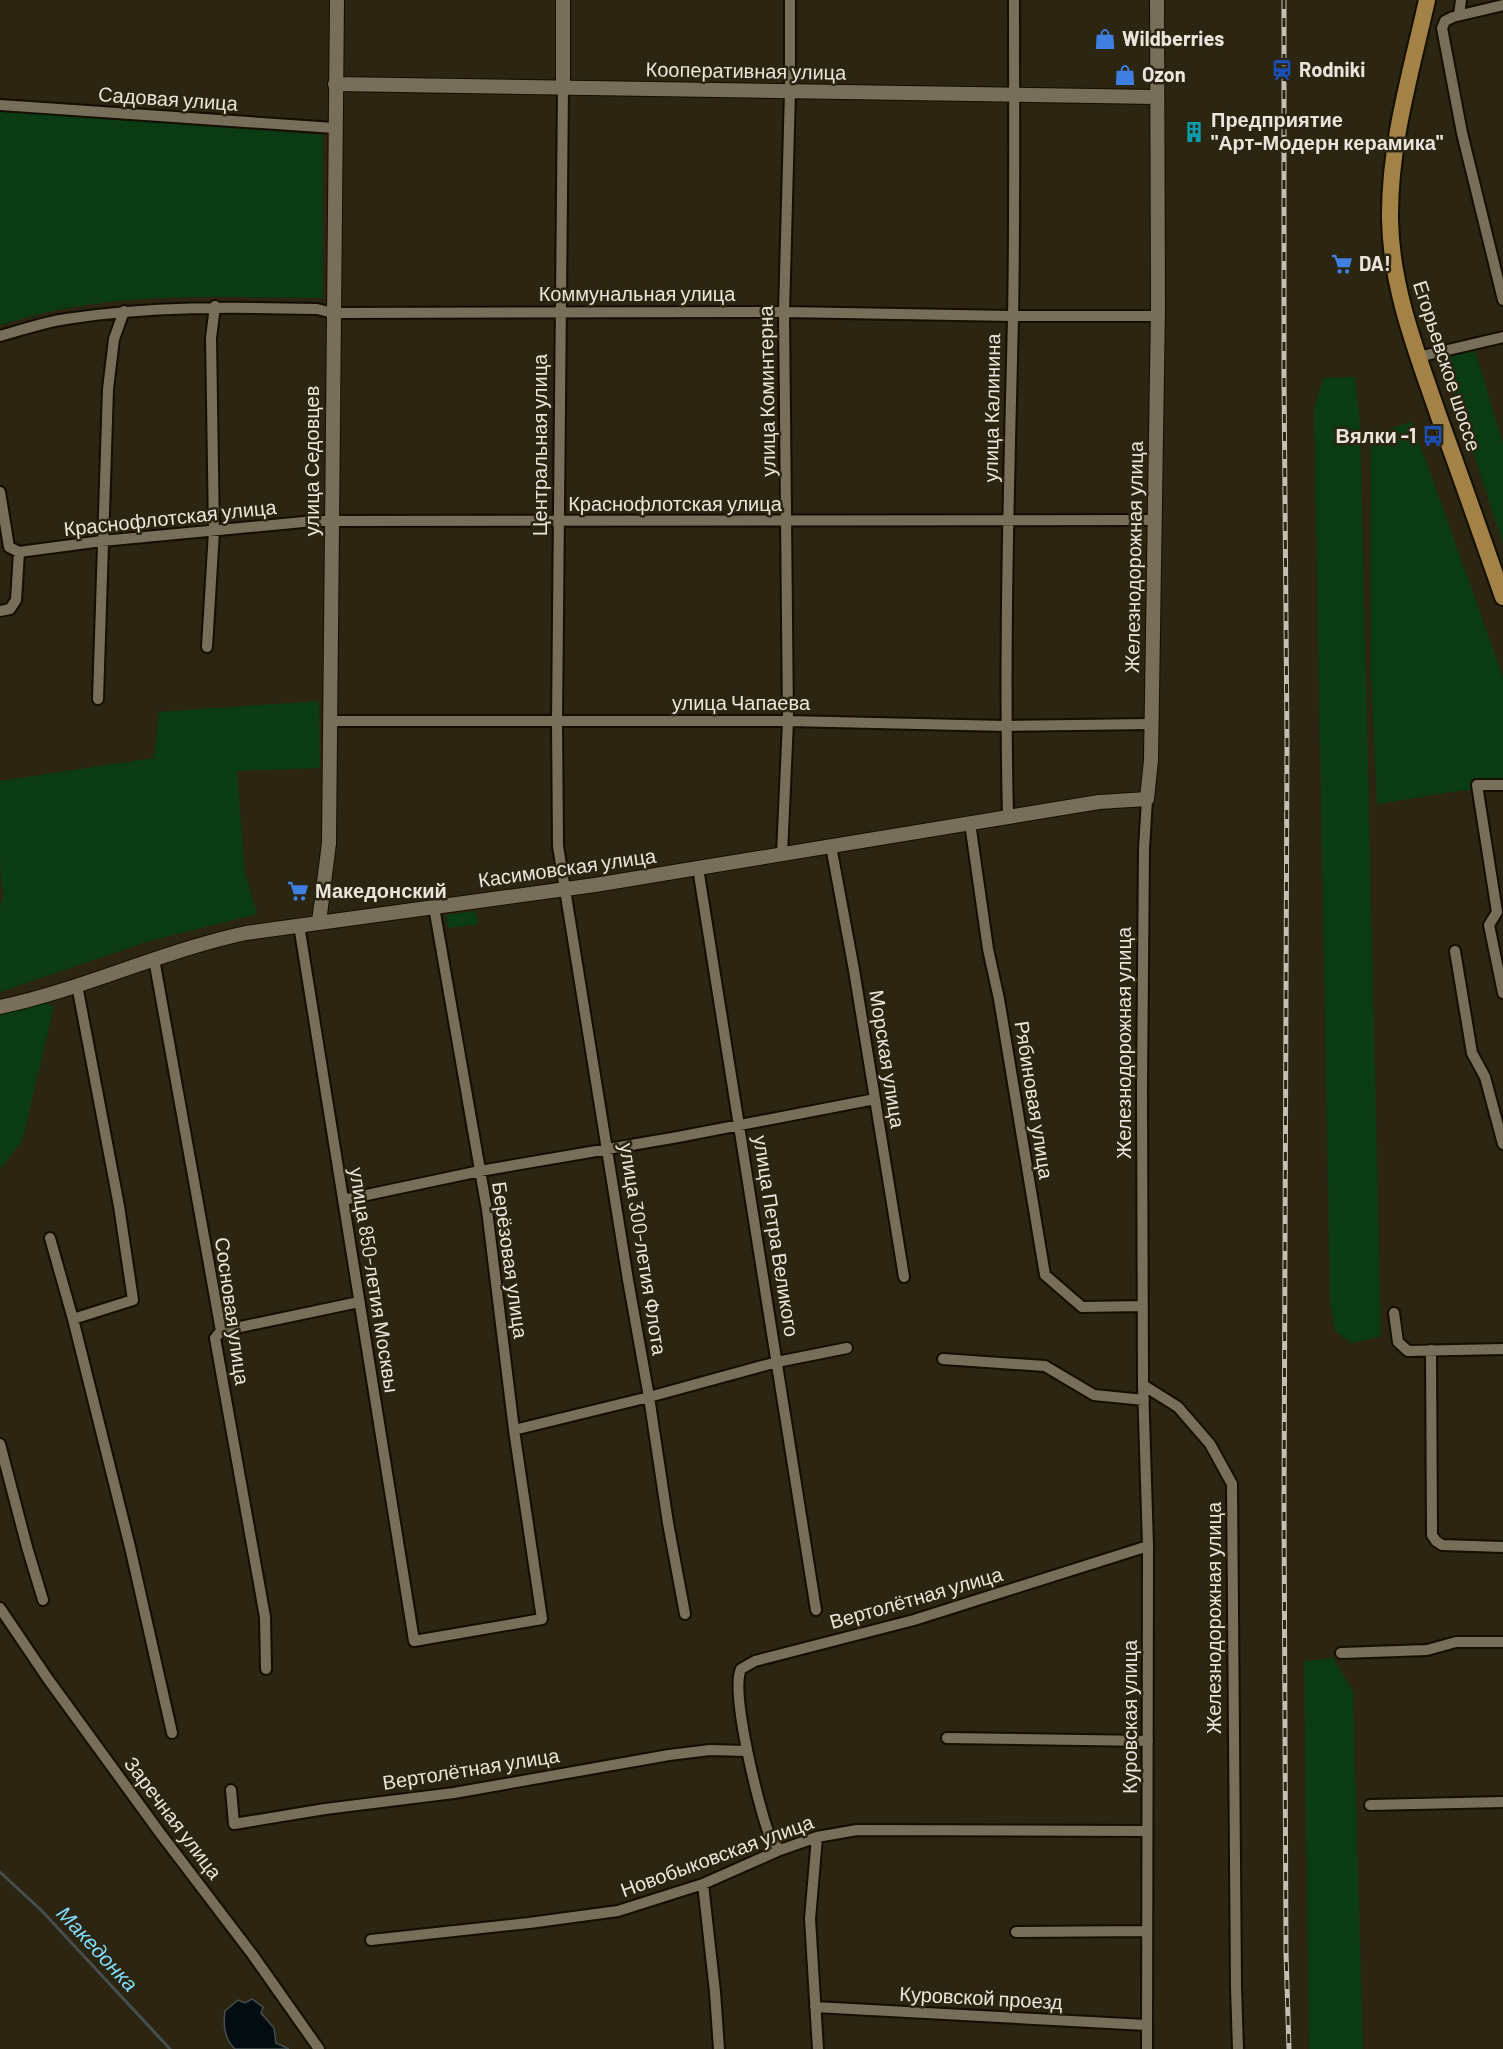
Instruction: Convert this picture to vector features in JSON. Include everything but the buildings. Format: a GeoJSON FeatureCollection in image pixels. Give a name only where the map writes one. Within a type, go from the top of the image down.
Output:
{"type":"FeatureCollection","features":[{"type":"Feature","properties":{"kind":"main road","name":"улица Седовцев"},"geometry":{"type":"LineString","coordinates":[[320,922],[329,843],[337,0]]}},
{"type":"Feature","properties":{"kind":"main road","name":"Центральная улица"},"geometry":{"type":"LineString","coordinates":[[563,0],[563,87]]}},
{"type":"Feature","properties":{"kind":"main road","name":"Железнодорожная улица"},"geometry":{"type":"LineString","coordinates":[[1147,799],[1152,724],[1153,520],[1158,316],[1157,0]]}},
{"type":"Feature","properties":{"kind":"main road","name":"Егорьевское шоссе"},"geometry":{"type":"LineString","coordinates":[[1427,0],[1402,111],[1390,207],[1391,245],[1398,286],[1418,357],[1503,597]]}},
{"type":"Feature","properties":{"kind":"main road","name":"Кооперативная улица"},"geometry":{"type":"LineString","coordinates":[[335,84],[1156,97]]}},
{"type":"Feature","properties":{"kind":"main road","name":"Касимовская улица"},"geometry":{"type":"LineString","coordinates":[[0,1007],[225,937],[564,889],[1099,802],[1147,799]]}},
{"type":"Feature","properties":{"kind":"street","name":"улица Коминтерна"},"geometry":{"type":"LineString","coordinates":[[782,854],[788,721],[784,312],[790,0]]}},
{"type":"Feature","properties":{"kind":"street","name":"улица Калинина"},"geometry":{"type":"LineString","coordinates":[[1008,817],[1007,520],[1012,316],[1014,0]]}},
{"type":"Feature","properties":{"kind":"street"},"geometry":{"type":"LineString","coordinates":[[1459,15],[1461,0]]}},
{"type":"Feature","properties":{"kind":"street"},"geometry":{"type":"LineString","coordinates":[[1503,5],[1459,15],[1445,21],[1442,28],[1462,133],[1503,300]]}},
{"type":"Feature","properties":{"kind":"street","name":"Центральная улица"},"geometry":{"type":"LineString","coordinates":[[563,87],[557,721],[558,844],[564,889]]}},
{"type":"Feature","properties":{"kind":"street","name":"Садовая улица"},"geometry":{"type":"LineString","coordinates":[[0,105],[334,128]]}},
{"type":"Feature","properties":{"kind":"street"},"geometry":{"type":"LineString","coordinates":[[207,647],[214,531],[211,338],[215,306]]}},
{"type":"Feature","properties":{"kind":"street","name":"Коммунальная улица"},"geometry":{"type":"LineString","coordinates":[[0,336],[64,319],[124,311],[215,306],[317,309],[333,313],[561,311],[1158,316]]}},
{"type":"Feature","properties":{"kind":"street"},"geometry":{"type":"LineString","coordinates":[[98,699],[108,389],[114,339],[124,311]]}},
{"type":"Feature","properties":{"kind":"street"},"geometry":{"type":"LineString","coordinates":[[1418,357],[1503,337]]}},
{"type":"Feature","properties":{"kind":"street"},"geometry":{"type":"LineString","coordinates":[[0,492],[9,547],[19,552],[16,600],[10,609],[0,611]]}},
{"type":"Feature","properties":{"kind":"street","name":"Краснофлотская улица"},"geometry":{"type":"LineString","coordinates":[[19,552],[102,541],[314,522],[1153,520]]}},
{"type":"Feature","properties":{"kind":"street","name":"улица Чапаева"},"geometry":{"type":"LineString","coordinates":[[330,721],[788,721],[1006,726],[1152,724]]}},
{"type":"Feature","properties":{"kind":"street"},"geometry":{"type":"LineString","coordinates":[[1503,785],[1477,785],[1497,912],[1489,925],[1503,993]]}},
{"type":"Feature","properties":{"kind":"street","name":"Железнодорожная улица"},"geometry":{"type":"LineString","coordinates":[[1147,799],[1142,1089],[1143,1385],[1178,1407],[1210,1444],[1232,1484],[1238,2049]]}},
{"type":"Feature","properties":{"kind":"street","name":"Рябиновая улица"},"geometry":{"type":"LineString","coordinates":[[970,823],[988,949],[999,999],[1045,1275],[1082,1307],[1143,1306]]}},
{"type":"Feature","properties":{"kind":"street","name":"Морская улица"},"geometry":{"type":"LineString","coordinates":[[831,846],[854,970],[904,1277]]}},
{"type":"Feature","properties":{"kind":"street","name":"улица Петра Великого"},"geometry":{"type":"LineString","coordinates":[[698,868],[816,1610]]}},
{"type":"Feature","properties":{"kind":"street","name":"улица 300-летия Флота"},"geometry":{"type":"LineString","coordinates":[[564,889],[685,1614]]}},
{"type":"Feature","properties":{"kind":"street","name":"Берёзовая улица"},"geometry":{"type":"LineString","coordinates":[[434,907],[487,1210],[514,1430],[542,1619]]}},
{"type":"Feature","properties":{"kind":"street","name":"улица 850-летия Москвы"},"geometry":{"type":"LineString","coordinates":[[299,925],[414,1641],[542,1619]]}},
{"type":"Feature","properties":{"kind":"street"},"geometry":{"type":"LineString","coordinates":[[1455,951],[1472,1053],[1485,1077],[1503,1144]]}},
{"type":"Feature","properties":{"kind":"street","name":"Сосновая улица"},"geometry":{"type":"LineString","coordinates":[[154,959],[221,1331],[215,1338],[265,1617],[266,1669]]}},
{"type":"Feature","properties":{"kind":"street"},"geometry":{"type":"LineString","coordinates":[[73,1318],[133,1300],[119,1206],[76,985]]}},
{"type":"Feature","properties":{"kind":"street"},"geometry":{"type":"LineString","coordinates":[[343,1200],[480,1171],[875,1099]]}},
{"type":"Feature","properties":{"kind":"street"},"geometry":{"type":"LineString","coordinates":[[50,1239],[73,1318],[130,1547],[172,1733]]}},
{"type":"Feature","properties":{"kind":"street"},"geometry":{"type":"LineString","coordinates":[[221,1331],[359,1302]]}},
{"type":"Feature","properties":{"kind":"street"},"geometry":{"type":"LineString","coordinates":[[1394,1313],[1398,1342],[1408,1350],[1503,1349]]}},
{"type":"Feature","properties":{"kind":"street"},"geometry":{"type":"LineString","coordinates":[[514,1430],[649,1397],[777,1362],[847,1348]]}},
{"type":"Feature","properties":{"kind":"street"},"geometry":{"type":"LineString","coordinates":[[1431,1350],[1432,1535],[1442,1545],[1503,1547]]}},
{"type":"Feature","properties":{"kind":"street"},"geometry":{"type":"LineString","coordinates":[[943,1359],[1045,1366],[1094,1395],[1144,1400]]}},
{"type":"Feature","properties":{"kind":"street","name":"Куровская улица"},"geometry":{"type":"LineString","coordinates":[[1143,1385],[1148,1546],[1147,2049]]}},
{"type":"Feature","properties":{"kind":"street"},"geometry":{"type":"LineString","coordinates":[[0,1444],[43,1600]]}},
{"type":"Feature","properties":{"kind":"street","name":"Вертолётная улица"},"geometry":{"type":"LineString","coordinates":[[780,1850],[770,1837],[749,1764],[738,1675],[744,1666],[755,1661],[914,1620],[1148,1546]]}},
{"type":"Feature","properties":{"kind":"street","name":"Заречная улица"},"geometry":{"type":"LineString","coordinates":[[0,1608],[69,1708],[252,1954],[319,2049]]}},
{"type":"Feature","properties":{"kind":"street"},"geometry":{"type":"LineString","coordinates":[[1341,1653],[1426,1650],[1456,1642],[1503,1642]]}},
{"type":"Feature","properties":{"kind":"street"},"geometry":{"type":"LineString","coordinates":[[947,1738],[1148,1741]]}},
{"type":"Feature","properties":{"kind":"street","name":"Вертолётная улица"},"geometry":{"type":"LineString","coordinates":[[231,1790],[234,1824],[325,1809],[454,1793],[669,1755],[710,1750],[747,1751]]}},
{"type":"Feature","properties":{"kind":"street"},"geometry":{"type":"LineString","coordinates":[[1370,1805],[1503,1802]]}},
{"type":"Feature","properties":{"kind":"street","name":"Новобыковская улица"},"geometry":{"type":"LineString","coordinates":[[371,1940],[618,1911],[703,1884],[780,1850],[817,1837],[857,1830],[1148,1831]]}},
{"type":"Feature","properties":{"kind":"street"},"geometry":{"type":"LineString","coordinates":[[817,1837],[810,1919],[819,2049]]}},
{"type":"Feature","properties":{"kind":"street"},"geometry":{"type":"LineString","coordinates":[[703,1884],[716,1992],[719,2049]]}},
{"type":"Feature","properties":{"kind":"street"},"geometry":{"type":"LineString","coordinates":[[1016,1932],[1146,1931]]}},
{"type":"Feature","properties":{"kind":"street","name":"Куровской проезд"},"geometry":{"type":"LineString","coordinates":[[815,2007],[1146,2025]]}},
{"type":"Feature","properties":{"kind":"green space"},"geometry":{"type":"Polygon","coordinates":[[[0,109],[323,135],[323,298],[192,297],[127,300],[62,309],[0,325],[0,109]]]}},
{"type":"Feature","properties":{"kind":"green space"},"geometry":{"type":"Polygon","coordinates":[[[1475,351],[1503,444],[1503,544],[1443,358],[1475,351]]]}},
{"type":"Feature","properties":{"kind":"green space"},"geometry":{"type":"Polygon","coordinates":[[[1355,377],[1360,422],[1381,1336],[1351,1343],[1335,1331],[1330,1300],[1314,410],[1323,378],[1355,377]]]}},
{"type":"Feature","properties":{"kind":"green space"},"geometry":{"type":"Polygon","coordinates":[[[1412,422],[1503,677],[1503,790],[1455,791],[1377,804],[1371,675],[1371,435],[1412,422]]]}},
{"type":"Feature","properties":{"kind":"green space"},"geometry":{"type":"Polygon","coordinates":[[[319,701],[320,768],[237,771],[245,873],[257,914],[149,941],[0,992],[0,906],[3,897],[0,863],[0,781],[154,758],[159,712],[319,701]]]}},
{"type":"Feature","properties":{"kind":"green space"},"geometry":{"type":"Polygon","coordinates":[[[476,911],[478,924],[448,928],[446,915],[476,911]]]}},
{"type":"Feature","properties":{"kind":"green space"},"geometry":{"type":"Polygon","coordinates":[[[48,1003],[54,1007],[22,1141],[0,1169],[0,1013],[48,1003]]]}},
{"type":"Feature","properties":{"kind":"green space"},"geometry":{"type":"Polygon","coordinates":[[[1333,1658],[1353,1691],[1363,2049],[1309,2049],[1304,1661],[1333,1658]]]}},
{"type":"Feature","properties":{"kind":"shaded area"},"geometry":{"type":"Polygon","coordinates":[[[252,1999],[263,2007],[261,2013],[274,2028],[276,2043],[289,2049],[235,2049],[231,2045],[225,2032],[225,2011],[238,2000],[245,2003],[252,1999]]]}},
{"type":"Feature","properties":{"kind":"waterway","name":"Македонка"},"geometry":{"type":"LineString","coordinates":[[0,1872],[42,1911],[170,2049]]}},
{"type":"Feature","properties":{"kind":"railway"},"geometry":{"type":"LineString","coordinates":[[1284,0],[1287,743],[1284,1506],[1286,1953],[1289,2049]]}},
{"type":"Feature","properties":{"kind":"place","name":"Wildberries"},"geometry":{"type":"Point","coordinates":[1105,39]}},
{"type":"Feature","properties":{"kind":"place","name":"Rodniki"},"geometry":{"type":"Point","coordinates":[1282,70]}},
{"type":"Feature","properties":{"kind":"place","name":"Ozon"},"geometry":{"type":"Point","coordinates":[1125,75]}},
{"type":"Feature","properties":{"kind":"place","name":"Предприятие \"Арт-Модерн керамика\""},"geometry":{"type":"Point","coordinates":[1194,132]}},
{"type":"Feature","properties":{"kind":"place","name":"DA!"},"geometry":{"type":"Point","coordinates":[1342,264]}},
{"type":"Feature","properties":{"kind":"place","name":"Вялки -1"},"geometry":{"type":"Point","coordinates":[1433,436]}},
{"type":"Feature","properties":{"kind":"place","name":"Македонский"},"geometry":{"type":"Point","coordinates":[298,891]}}]}
